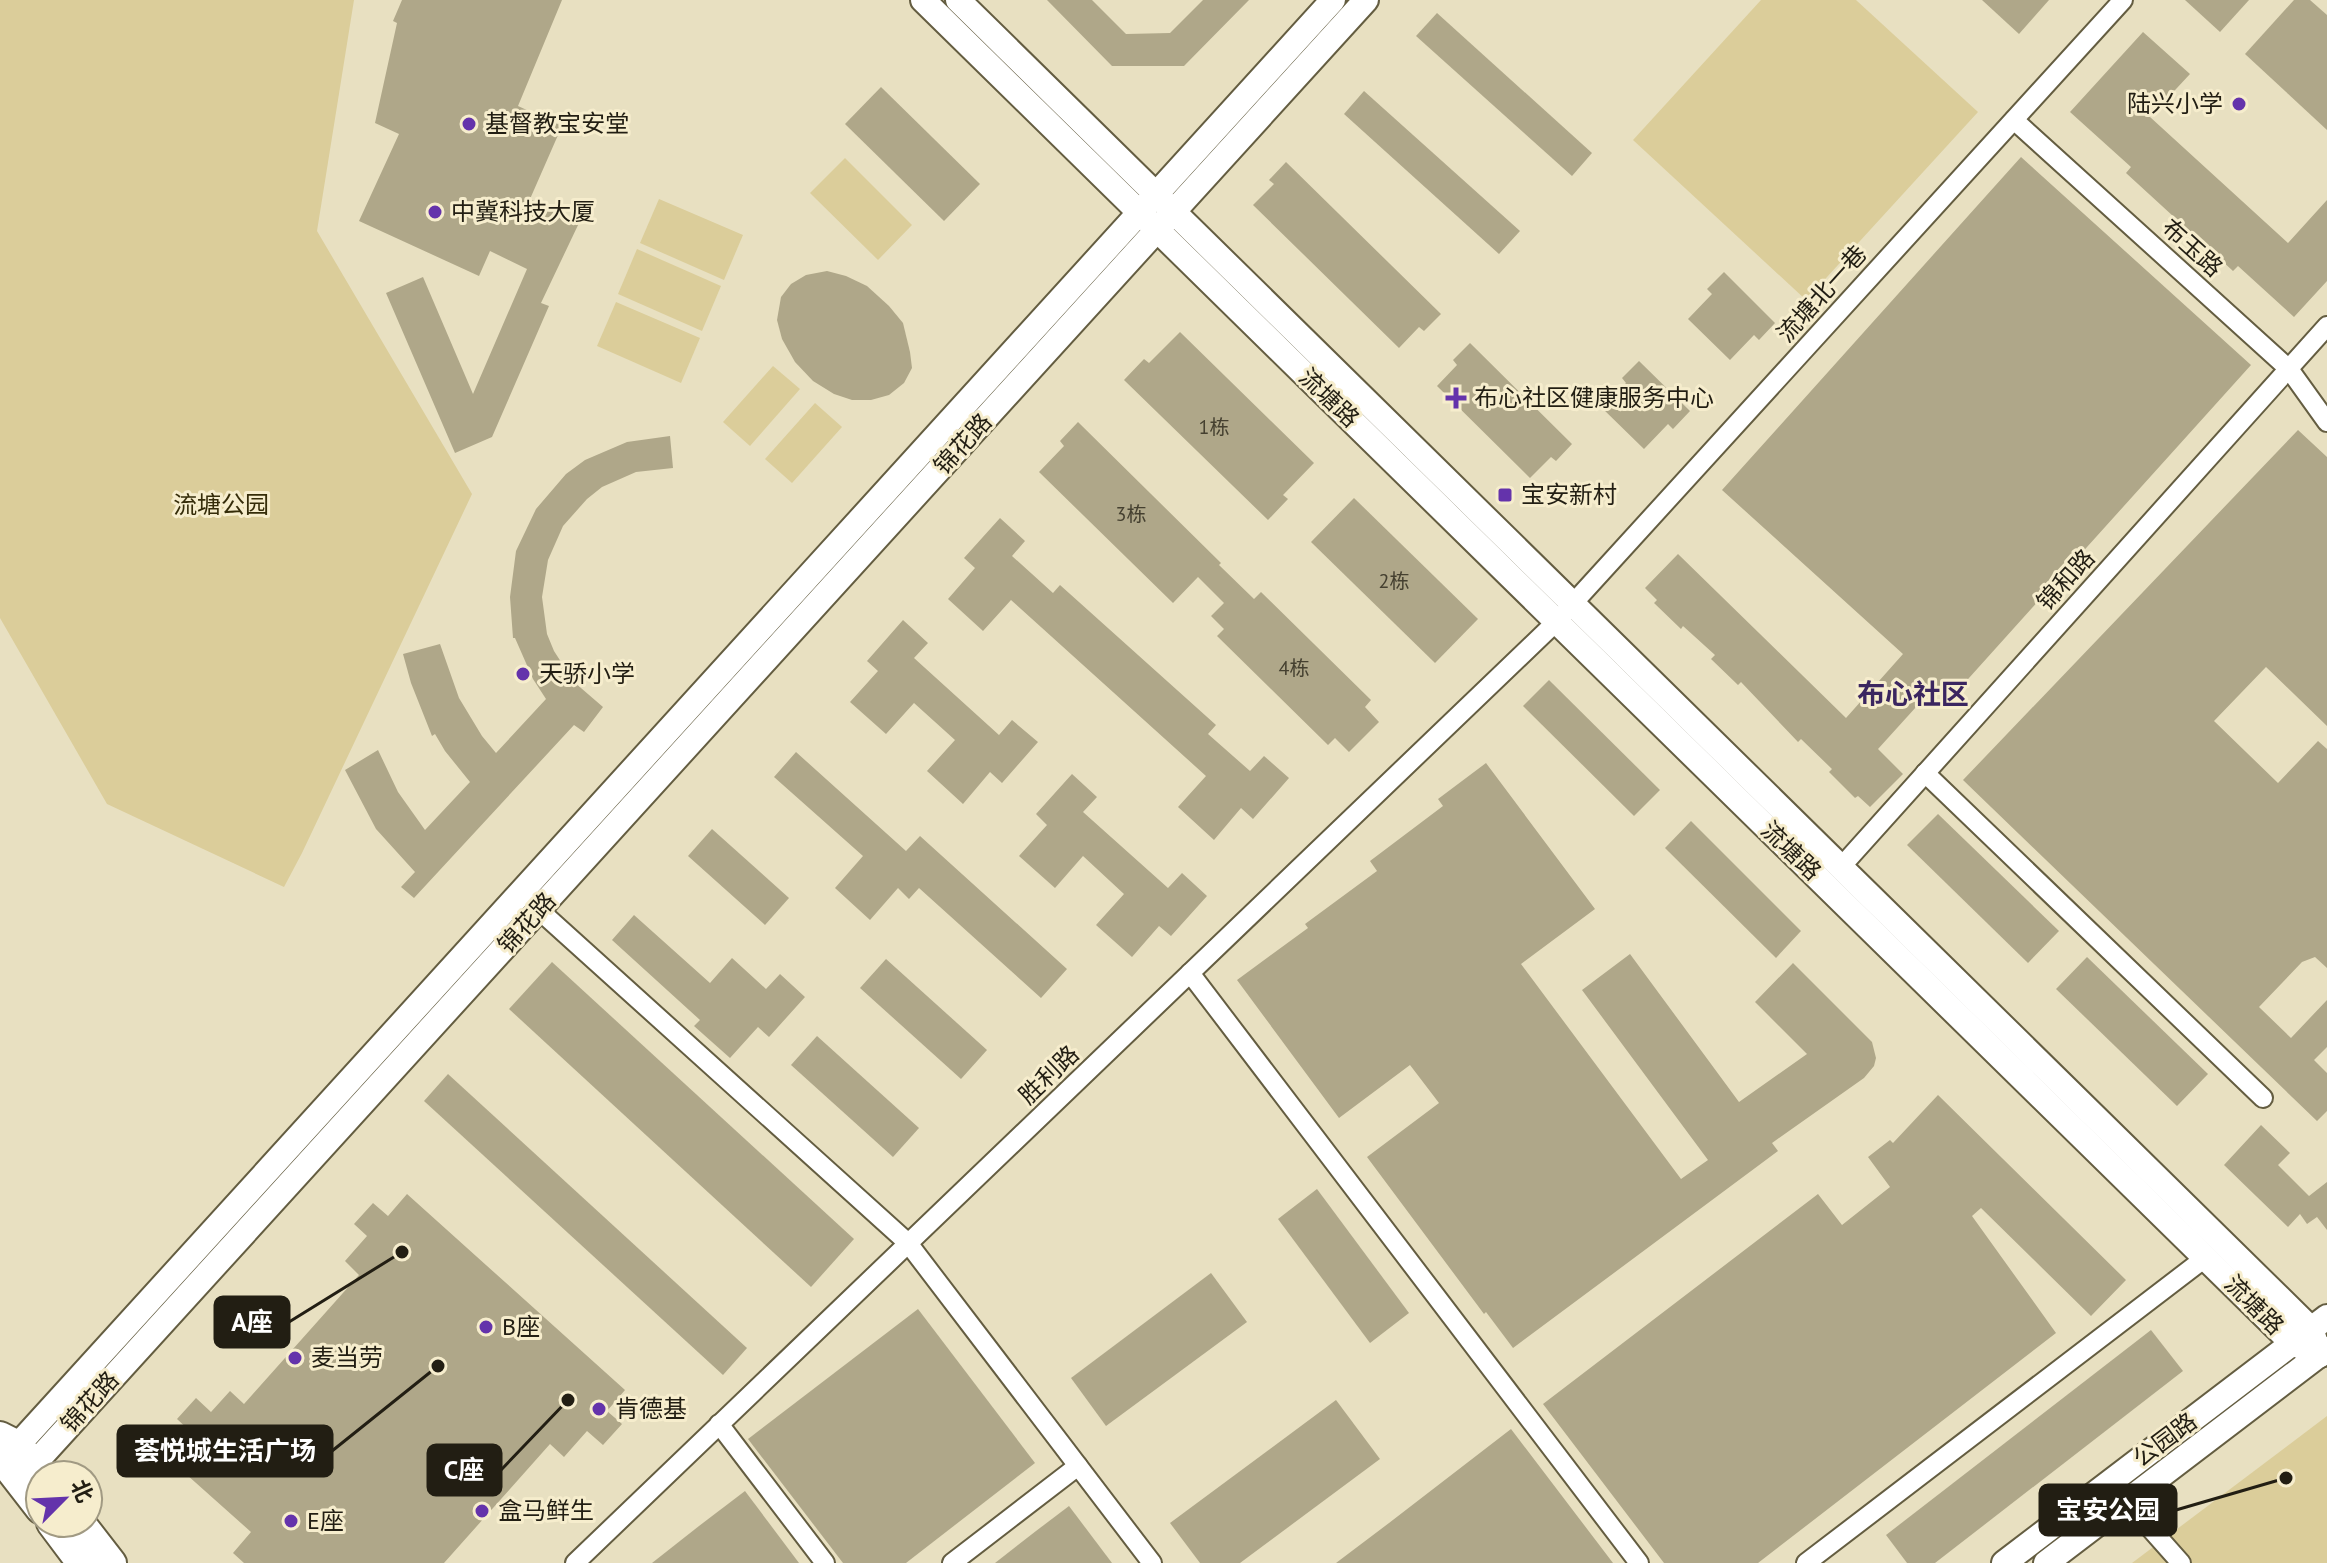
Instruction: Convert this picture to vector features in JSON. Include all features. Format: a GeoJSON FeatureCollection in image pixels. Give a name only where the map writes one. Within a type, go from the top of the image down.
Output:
{"type":"FeatureCollection","features":[{"type":"Feature","properties":{"kind":"main road"},"geometry":{"type":"LineString","coordinates":[[63,1539],[81,1563]]}},
{"type":"Feature","properties":{"kind":"main road"},"geometry":{"type":"LineString","coordinates":[[93,1539],[112,1563]]}},
{"type":"Feature","properties":{"kind":"street","name":"流塘路"},"geometry":{"type":"LineString","coordinates":[[923,0],[1148,203]]}},
{"type":"Feature","properties":{"kind":"street","name":"流塘路"},"geometry":{"type":"LineString","coordinates":[[958,0],[1148,203],[1565,612],[2205,1258],[2310,1330]]}},
{"type":"Feature","properties":{"kind":"street","name":"锦花路"},"geometry":{"type":"LineString","coordinates":[[15,1460],[1333,0]]}},
{"type":"Feature","properties":{"kind":"street","name":"锦花路"},"geometry":{"type":"LineString","coordinates":[[15,1460],[539,910],[1366,0]]}},
{"type":"Feature","properties":{"kind":"street","name":"流塘北一巷"},"geometry":{"type":"LineString","coordinates":[[1565,612],[2123,0]]}},
{"type":"Feature","properties":{"kind":"street","name":"布玉路"},"geometry":{"type":"LineString","coordinates":[[2014,120],[2289,369],[2327,422]]}},
{"type":"Feature","properties":{"kind":"street","name":"锦和路"},"geometry":{"type":"LineString","coordinates":[[1841,867],[2327,326]]}},
{"type":"Feature","properties":{"kind":"street","name":"流塘路"},"geometry":{"type":"LineString","coordinates":[[1565,612],[1841,867],[2310,1330],[2323,1352]]}},
{"type":"Feature","properties":{"kind":"street","name":"胜利路"},"geometry":{"type":"LineString","coordinates":[[575,1563],[1565,612]]}},
{"type":"Feature","properties":{"kind":"street"},"geometry":{"type":"LineString","coordinates":[[1925,773],[2263,1098]]}},
{"type":"Feature","properties":{"kind":"street"},"geometry":{"type":"LineString","coordinates":[[539,910],[908,1243],[1152,1563]]}},
{"type":"Feature","properties":{"kind":"street"},"geometry":{"type":"LineString","coordinates":[[1190,973],[1639,1563]]}},
{"type":"Feature","properties":{"kind":"street"},"geometry":{"type":"LineString","coordinates":[[1806,1563],[2205,1258]]}},
{"type":"Feature","properties":{"kind":"street","name":"公园路"},"geometry":{"type":"LineString","coordinates":[[2004,1563],[2310,1330]]}},
{"type":"Feature","properties":{"kind":"street","name":"公园路"},"geometry":{"type":"LineString","coordinates":[[2046,1563],[2323,1352]]}},
{"type":"Feature","properties":{"kind":"street"},"geometry":{"type":"LineString","coordinates":[[719,1424],[825,1563]]}},
{"type":"Feature","properties":{"kind":"street"},"geometry":{"type":"LineString","coordinates":[[952,1563],[1078,1466]]}},
{"type":"Feature","properties":{"kind":"street"},"geometry":{"type":"LineString","coordinates":[[2126,1501],[2181,1563]]}},
{"type":"Feature","properties":{"kind":"green space","name":"流塘公园"},"geometry":{"type":"Polygon","coordinates":[[[0,0],[354,0],[317,231],[472,494],[284,887],[107,804],[0,618],[0,0]]]}},
{"type":"Feature","properties":{"kind":"green space"},"geometry":{"type":"Polygon","coordinates":[[[1761,0],[1856,0],[1978,112],[1806,300],[1633,140],[1761,0]]]}},
{"type":"Feature","properties":{"kind":"green space"},"geometry":{"type":"Polygon","coordinates":[[[845,158],[912,225],[878,260],[810,193],[845,158]]]}},
{"type":"Feature","properties":{"kind":"green space"},"geometry":{"type":"Polygon","coordinates":[[[659,199],[743,235],[724,280],[640,243],[659,199]]]}},
{"type":"Feature","properties":{"kind":"green space"},"geometry":{"type":"Polygon","coordinates":[[[637,249],[721,286],[702,331],[618,294],[637,249]]]}},
{"type":"Feature","properties":{"kind":"green space"},"geometry":{"type":"Polygon","coordinates":[[[616,302],[700,338],[681,383],[597,346],[616,302]]]}},
{"type":"Feature","properties":{"kind":"green space"},"geometry":{"type":"Polygon","coordinates":[[[773,366],[800,389],[750,446],[723,422],[773,366]]]}},
{"type":"Feature","properties":{"kind":"green space"},"geometry":{"type":"Polygon","coordinates":[[[815,403],[842,427],[792,483],[765,459],[815,403]]]}},
{"type":"Feature","properties":{"kind":"green space"},"geometry":{"type":"Polygon","coordinates":[[[2327,1416],[2327,1563],[2132,1563],[2327,1416]]]}},
{"type":"Feature","properties":{"kind":"building"},"geometry":{"type":"Polygon","coordinates":[[[402,0],[562,0],[518,106],[562,126],[530,199],[579,223],[541,303],[549,306],[492,437],[455,453],[386,293],[423,277],[473,394],[527,269],[490,251],[479,276],[359,221],[399,134],[375,123],[397,23],[393,21],[402,0]]]}},
{"type":"Feature","properties":{"kind":"building"},"geometry":{"type":"Polygon","coordinates":[[[1047,0],[1092,0],[1126,34],[1170,33],[1203,0],[1249,0],[1184,66],[1112,66],[1047,0]]]}},
{"type":"Feature","properties":{"kind":"building"},"geometry":{"type":"Polygon","coordinates":[[[1982,0],[2049,0],[2019,34],[1982,0]]]}},
{"type":"Feature","properties":{"kind":"building"},"geometry":{"type":"Polygon","coordinates":[[[2185,0],[2249,0],[2220,32],[2185,0]]]}},
{"type":"Feature","properties":{"kind":"building"},"geometry":{"type":"Polygon","coordinates":[[[2294,0],[2310,0],[2327,15],[2327,130],[2245,54],[2294,0]]]}},
{"type":"Feature","properties":{"kind":"building"},"geometry":{"type":"Polygon","coordinates":[[[1437,13],[1592,153],[1572,176],[1416,36],[1437,13]]]}},
{"type":"Feature","properties":{"kind":"building"},"geometry":{"type":"Polygon","coordinates":[[[2143,32],[2190,74],[2150,117],[2288,243],[2327,200],[2327,281],[2294,317],[2238,266],[2233,271],[2126,173],[2131,167],[2070,112],[2143,32]]]}},
{"type":"Feature","properties":{"kind":"building"},"geometry":{"type":"Polygon","coordinates":[[[881,87],[980,184],[944,221],[845,124],[881,87]]]}},
{"type":"Feature","properties":{"kind":"building"},"geometry":{"type":"Polygon","coordinates":[[[1364,91],[1520,231],[1499,254],[1344,114],[1364,91]]]}},
{"type":"Feature","properties":{"kind":"building"},"geometry":{"type":"Polygon","coordinates":[[[2021,157],[2251,365],[1951,698],[1936,685],[1878,749],[1903,774],[1870,807],[1858,796],[1855,798],[1829,772],[1832,769],[1801,739],[1798,742],[1741,682],[1738,685],[1711,659],[1715,655],[1683,626],[1681,629],[1654,603],[1657,600],[1645,588],[1678,554],[1846,718],[1903,654],[1722,490],[2021,157]]]}},
{"type":"Feature","properties":{"kind":"building"},"geometry":{"type":"Polygon","coordinates":[[[1286,162],[1441,314],[1424,331],[1419,327],[1399,348],[1253,205],[1274,184],[1269,180],[1286,162]]]}},
{"type":"Feature","properties":{"kind":"building"},"geometry":{"type":"Polygon","coordinates":[[[827,271],[867,286],[903,323],[912,368],[904,383],[889,395],[871,400],[852,400],[834,394],[813,381],[795,362],[782,339],[777,320],[781,297],[791,284],[806,275],[827,271]]]}},
{"type":"Feature","properties":{"kind":"building"},"geometry":{"type":"Polygon","coordinates":[[[1724,272],[1775,323],[1759,340],[1754,335],[1730,360],[1688,319],[1712,294],[1707,289],[1724,272]]]}},
{"type":"Feature","properties":{"kind":"building"},"geometry":{"type":"Polygon","coordinates":[[[1180,332],[1314,463],[1283,495],[1288,499],[1268,520],[1124,380],[1144,359],[1149,363],[1180,332]]]}},
{"type":"Feature","properties":{"kind":"building"},"geometry":{"type":"Polygon","coordinates":[[[1470,343],[1572,444],[1556,461],[1551,457],[1530,478],[1437,386],[1457,365],[1453,360],[1470,343]]]}},
{"type":"Feature","properties":{"kind":"building"},"geometry":{"type":"Polygon","coordinates":[[[1639,361],[1690,411],[1673,429],[1668,424],[1644,449],[1602,408],[1626,383],[1622,378],[1639,361]]]}},
{"type":"Feature","properties":{"kind":"building"},"geometry":{"type":"Polygon","coordinates":[[[1078,422],[1254,599],[1261,592],[1371,700],[1365,707],[1379,722],[1349,752],[1335,738],[1328,745],[1217,636],[1224,629],[1211,616],[1224,603],[1198,577],[1173,603],[1039,472],[1064,446],[1060,441],[1078,422]]]}},
{"type":"Feature","properties":{"kind":"building"},"geometry":{"type":"Polygon","coordinates":[[[2298,430],[2327,457],[2327,726],[2266,667],[2214,721],[2278,783],[2318,741],[2327,749],[2327,968],[2315,957],[2302,962],[2259,1007],[2291,1038],[2327,1000],[2327,1047],[2314,1060],[2327,1073],[2327,1111],[2317,1121],[1963,780],[2298,430]]]}},
{"type":"Feature","properties":{"kind":"building"},"geometry":{"type":"Polygon","coordinates":[[[670,436],[673,468],[636,472],[602,487],[563,526],[548,560],[542,597],[547,634],[574,682],[603,707],[584,732],[574,725],[414,898],[401,887],[415,872],[376,829],[345,770],[378,750],[398,792],[425,830],[470,782],[435,734],[432,736],[403,654],[440,644],[459,698],[496,753],[546,699],[513,638],[510,597],[516,551],[536,509],[566,474],[585,460],[627,442],[670,436]]]}},
{"type":"Feature","properties":{"kind":"building"},"geometry":{"type":"Polygon","coordinates":[[[1354,498],[1478,619],[1435,663],[1311,542],[1354,498]]]}},
{"type":"Feature","properties":{"kind":"building"},"geometry":{"type":"Polygon","coordinates":[[[1000,518],[1025,541],[1012,556],[1053,593],[1060,585],[1216,725],[1208,734],[1250,771],[1264,756],[1289,778],[1253,819],[1241,808],[1214,840],[1178,807],[1206,776],[1011,600],[983,631],[948,599],[975,568],[964,558],[1000,518]]]}},
{"type":"Feature","properties":{"kind":"building"},"geometry":{"type":"Polygon","coordinates":[[[903,620],[928,643],[914,658],[999,735],[1012,720],[1038,742],[1002,783],[990,772],[963,804],[927,771],[955,740],[914,703],[886,734],[850,702],[878,671],[867,661],[903,620]]]}},
{"type":"Feature","properties":{"kind":"building"},"geometry":{"type":"Polygon","coordinates":[[[1549,680],[1660,790],[1634,816],[1523,706],[1549,680]]]}},
{"type":"Feature","properties":{"kind":"building"},"geometry":{"type":"Polygon","coordinates":[[[796,752],[906,851],[920,836],[1067,969],[1041,998],[919,888],[909,899],[898,888],[870,920],[835,888],[863,856],[774,777],[796,752]]]}},
{"type":"Feature","properties":{"kind":"building"},"geometry":{"type":"Polygon","coordinates":[[[1486,763],[1595,909],[1521,964],[1681,1179],[1708,1160],[1582,990],[1630,954],[1739,1102],[1807,1054],[1755,1002],[1793,963],[1872,1042],[1876,1058],[1874,1066],[1864,1078],[1772,1143],[1778,1151],[1513,1348],[1367,1157],[1439,1103],[1410,1065],[1339,1118],[1237,980],[1308,928],[1305,924],[1377,871],[1370,861],[1443,806],[1438,799],[1486,763]]]}},
{"type":"Feature","properties":{"kind":"building"},"geometry":{"type":"Polygon","coordinates":[[[1072,774],[1097,797],[1083,812],[1168,888],[1182,873],[1207,896],[1171,936],[1159,926],[1132,957],[1096,925],[1124,894],[1083,856],[1055,888],[1019,856],[1047,825],[1036,814],[1072,774]]]}},
{"type":"Feature","properties":{"kind":"building"},"geometry":{"type":"Polygon","coordinates":[[[1938,814],[2059,931],[2028,963],[1907,845],[1938,814]]]}},
{"type":"Feature","properties":{"kind":"building"},"geometry":{"type":"Polygon","coordinates":[[[1691,821],[1801,931],[1776,958],[1665,848],[1691,821]]]}},
{"type":"Feature","properties":{"kind":"building"},"geometry":{"type":"Polygon","coordinates":[[[712,829],[789,898],[765,925],[688,856],[712,829]]]}},
{"type":"Feature","properties":{"kind":"building"},"geometry":{"type":"Polygon","coordinates":[[[634,915],[710,983],[732,958],[766,989],[780,974],[805,997],[769,1037],[758,1027],[730,1058],[694,1026],[700,1020],[612,940],[634,915]]]}},
{"type":"Feature","properties":{"kind":"building"},"geometry":{"type":"Polygon","coordinates":[[[2087,957],[2208,1074],[2177,1106],[2056,989],[2087,957]]]}},
{"type":"Feature","properties":{"kind":"building"},"geometry":{"type":"Polygon","coordinates":[[[886,959],[987,1050],[961,1079],[860,988],[886,959]]]}},
{"type":"Feature","properties":{"kind":"building"},"geometry":{"type":"Polygon","coordinates":[[[552,962],[854,1239],[811,1287],[509,1009],[552,962]]]}},
{"type":"Feature","properties":{"kind":"building"},"geometry":{"type":"Polygon","coordinates":[[[817,1036],[919,1128],[893,1157],[791,1065],[817,1036]]]}},
{"type":"Feature","properties":{"kind":"building"},"geometry":{"type":"Polygon","coordinates":[[[448,1074],[747,1348],[723,1375],[424,1101],[448,1074]]]}},
{"type":"Feature","properties":{"kind":"building"},"geometry":{"type":"Polygon","coordinates":[[[1938,1095],[2126,1280],[2091,1316],[1981,1208],[1972,1216],[2056,1333],[1758,1563],[1664,1563],[1543,1404],[1818,1194],[1842,1225],[1890,1187],[1868,1157],[1890,1140],[1893,1143],[1938,1095]]]}},
{"type":"Feature","properties":{"kind":"building"},"geometry":{"type":"Polygon","coordinates":[[[2261,1125],[2290,1153],[2278,1165],[2309,1196],[2327,1182],[2327,1230],[2317,1217],[2307,1224],[2300,1214],[2288,1227],[2224,1165],[2261,1125]]]}},
{"type":"Feature","properties":{"kind":"building"},"geometry":{"type":"Polygon","coordinates":[[[1317,1189],[1409,1313],[1370,1343],[1278,1219],[1317,1189]]]}},
{"type":"Feature","properties":{"kind":"building"},"geometry":{"type":"Polygon","coordinates":[[[407,1194],[625,1390],[607,1411],[622,1424],[603,1445],[587,1431],[564,1457],[550,1444],[444,1563],[244,1563],[233,1553],[251,1532],[168,1458],[191,1432],[177,1419],[196,1398],[211,1412],[230,1391],[244,1404],[359,1275],[345,1261],[367,1236],[354,1224],[373,1203],[388,1216],[407,1194]]]}},
{"type":"Feature","properties":{"kind":"building"},"geometry":{"type":"Polygon","coordinates":[[[1211,1273],[1247,1322],[1106,1426],[1071,1378],[1211,1273]]]}},
{"type":"Feature","properties":{"kind":"building"},"geometry":{"type":"Polygon","coordinates":[[[918,1309],[1035,1463],[906,1563],[843,1563],[748,1439],[918,1309]]]}},
{"type":"Feature","properties":{"kind":"building"},"geometry":{"type":"Polygon","coordinates":[[[2151,1330],[2183,1371],[1935,1563],[1907,1563],[1886,1535],[2151,1330]]]}},
{"type":"Feature","properties":{"kind":"building"},"geometry":{"type":"Polygon","coordinates":[[[1336,1400],[1380,1459],[1240,1563],[1200,1563],[1170,1523],[1336,1400]]]}},
{"type":"Feature","properties":{"kind":"building"},"geometry":{"type":"Polygon","coordinates":[[[1511,1429],[1613,1563],[1336,1563],[1389,1523],[1511,1429]]]}},
{"type":"Feature","properties":{"kind":"building"},"geometry":{"type":"Polygon","coordinates":[[[745,1491],[799,1563],[652,1563],[699,1526],[745,1491]]]}},
{"type":"Feature","properties":{"kind":"building"},"geometry":{"type":"Polygon","coordinates":[[[1069,1506],[1112,1563],[995,1563],[1036,1531],[1069,1506]]]}},
{"type":"Feature","properties":{"kind":"place","name":"陆兴小学"},"geometry":{"type":"Point","coordinates":[2239,104]}},
{"type":"Feature","properties":{"kind":"place","name":"基督教宝安堂"},"geometry":{"type":"Point","coordinates":[469,124]}},
{"type":"Feature","properties":{"kind":"place","name":"中冀科技大厦"},"geometry":{"type":"Point","coordinates":[435,212]}},
{"type":"Feature","properties":{"kind":"place","name":"布心社区健康服务中心"},"geometry":{"type":"Point","coordinates":[1456,398]}},
{"type":"Feature","properties":{"kind":"place","name":"宝安新村"},"geometry":{"type":"Point","coordinates":[1505,495]}},
{"type":"Feature","properties":{"kind":"place","name":"天骄小学"},"geometry":{"type":"Point","coordinates":[523,674]}},
{"type":"Feature","properties":{"kind":"place","name":"A座"},"geometry":{"type":"Point","coordinates":[402,1252]}},
{"type":"Feature","properties":{"kind":"place","name":"B座"},"geometry":{"type":"Point","coordinates":[486,1327]}},
{"type":"Feature","properties":{"kind":"place","name":"麦当劳"},"geometry":{"type":"Point","coordinates":[295,1358]}},
{"type":"Feature","properties":{"kind":"place","name":"荟悦城生活广场"},"geometry":{"type":"Point","coordinates":[438,1366]}},
{"type":"Feature","properties":{"kind":"place","name":"C座"},"geometry":{"type":"Point","coordinates":[568,1400]}},
{"type":"Feature","properties":{"kind":"place","name":"肯德基"},"geometry":{"type":"Point","coordinates":[599,1409]}},
{"type":"Feature","properties":{"kind":"place","name":"宝安公园"},"geometry":{"type":"Point","coordinates":[2286,1478]}},
{"type":"Feature","properties":{"kind":"place","name":"盒马鲜生"},"geometry":{"type":"Point","coordinates":[482,1511]}},
{"type":"Feature","properties":{"kind":"place","name":"E座"},"geometry":{"type":"Point","coordinates":[291,1521]}},
{"type":"Feature","properties":{"kind":"district","name":"布心社区"},"geometry":{"type":"Point","coordinates":[1913,694]}}]}
